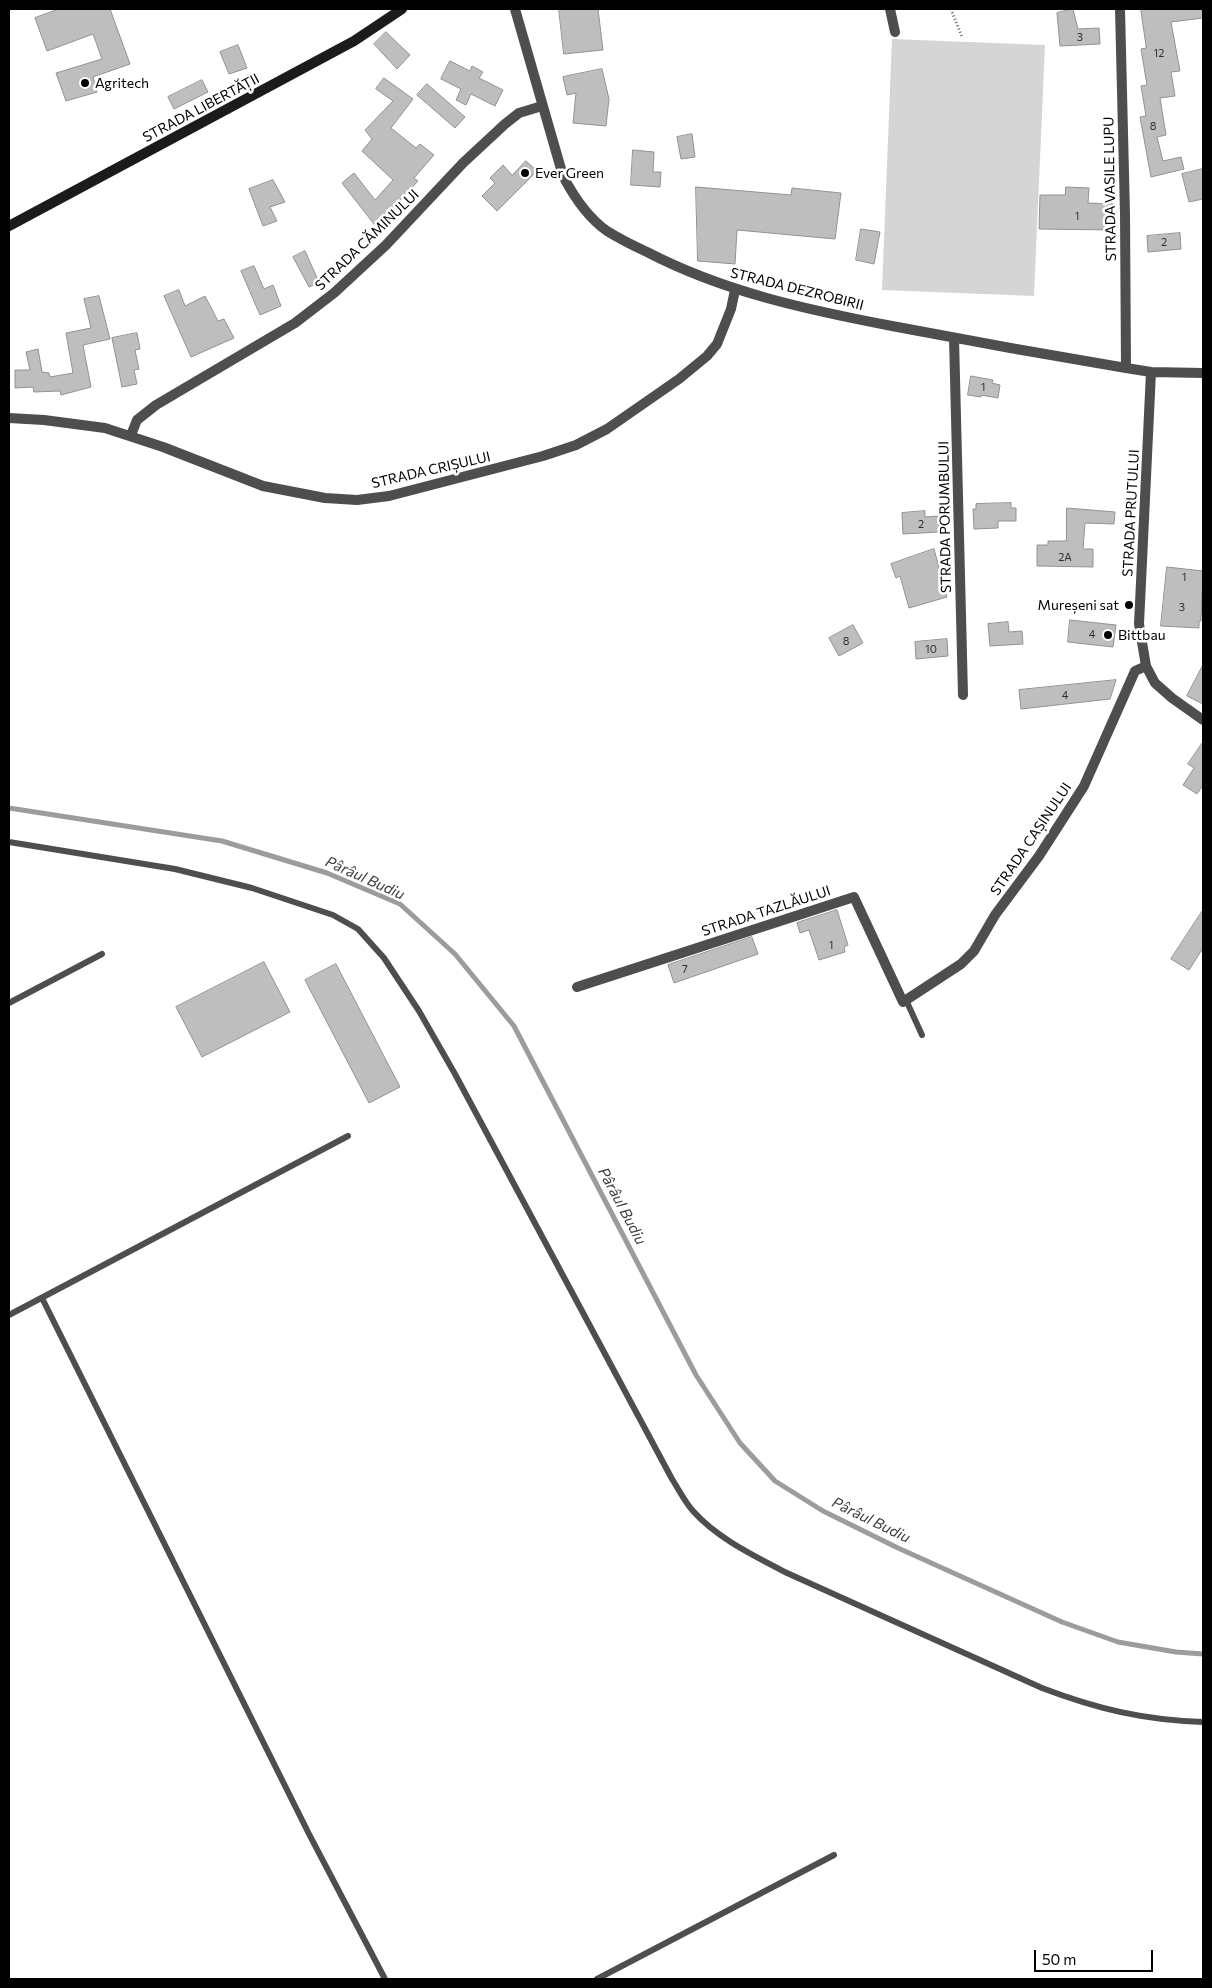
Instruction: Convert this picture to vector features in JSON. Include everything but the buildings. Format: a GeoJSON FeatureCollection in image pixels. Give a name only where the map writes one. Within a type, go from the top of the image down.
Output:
{"type":"FeatureCollection","features":[{"type":"Feature","properties":{"kind":"main road","name":"STRADA LIBERTĂȚII"},"geometry":{"type":"LineString","coordinates":[[9,226],[354,41],[402,9]]}},
{"type":"Feature","properties":{"kind":"street","name":"STRADA DEZROBIRII"},"geometry":{"type":"LineString","coordinates":[[515,9],[523,31],[562,176],[574,199],[607,230],[668,263],[735,290],[819,312],[954,338],[1151,372],[1203,373]]}},
{"type":"Feature","properties":{"kind":"street"},"geometry":{"type":"LineString","coordinates":[[890,9],[895,32]]}},
{"type":"Feature","properties":{"kind":"street","name":"STRADA VASILE LUPU"},"geometry":{"type":"LineString","coordinates":[[1120,9],[1125,214],[1126,368]]}},
{"type":"Feature","properties":{"kind":"street","name":"STRADA CĂMINULUI"},"geometry":{"type":"LineString","coordinates":[[131,435],[137,420],[156,405],[296,323],[334,293],[386,245],[463,163],[505,124],[519,113],[542,106]]}},
{"type":"Feature","properties":{"kind":"street","name":"STRADA CRIȘULUI"},"geometry":{"type":"LineString","coordinates":[[9,418],[44,420],[105,428],[131,435],[264,486],[326,498],[358,500],[389,496],[543,456],[576,445],[607,430],[707,356],[717,344],[731,309],[735,290]]}},
{"type":"Feature","properties":{"kind":"street","name":"STRADA PORUMBULUI"},"geometry":{"type":"LineString","coordinates":[[954,338],[963,695]]}},
{"type":"Feature","properties":{"kind":"street","name":"STRADA PRUTULUI"},"geometry":{"type":"LineString","coordinates":[[1151,372],[1139,624],[1146,666],[1155,683],[1172,698],[1203,720]]}},
{"type":"Feature","properties":{"kind":"street","name":"STRADA CAȘINULUI"},"geometry":{"type":"LineString","coordinates":[[904,1001],[961,964],[974,951],[995,915],[1039,856],[1084,786],[1135,671],[1146,666]]}},
{"type":"Feature","properties":{"kind":"street","name":"STRADA TAZLĂULUI"},"geometry":{"type":"LineString","coordinates":[[577,988],[854,897],[904,1001]]}},
{"type":"Feature","properties":{"kind":"lane"},"geometry":{"type":"LineString","coordinates":[[9,842],[175,869],[228,881],[333,915],[358,929],[384,958],[419,1011],[456,1074],[672,1479],[689,1506],[708,1526],[752,1554],[787,1573],[1042,1688],[1081,1702],[1131,1716],[1203,1722]]}},
{"type":"Feature","properties":{"kind":"lane"},"geometry":{"type":"LineString","coordinates":[[9,1003],[102,954]]}},
{"type":"Feature","properties":{"kind":"lane"},"geometry":{"type":"LineString","coordinates":[[904,1001],[922,1035]]}},
{"type":"Feature","properties":{"kind":"lane"},"geometry":{"type":"LineString","coordinates":[[9,1315],[348,1136]]}},
{"type":"Feature","properties":{"kind":"lane"},"geometry":{"type":"LineString","coordinates":[[42,1298],[305,1825],[385,1979]]}},
{"type":"Feature","properties":{"kind":"lane"},"geometry":{"type":"LineString","coordinates":[[597,1979],[834,1855]]}},
{"type":"Feature","properties":{"kind":"path"},"geometry":{"type":"LineString","coordinates":[[951,9],[962,37]]}},
{"type":"Feature","properties":{"kind":"shaded area"},"geometry":{"type":"Polygon","coordinates":[[[892,39],[1045,45],[1034,296],[882,290],[892,39]]]}},
{"type":"Feature","properties":{"kind":"waterway","name":"Pârâul Budiu"},"geometry":{"type":"LineString","coordinates":[[9,808],[222,841],[327,873],[400,904],[455,954],[514,1026],[696,1375],[740,1443],[775,1481],[823,1511],[898,1548],[1062,1622],[1118,1642],[1176,1652],[1203,1654]]}},
{"type":"Feature","properties":{"kind":"place","name":"Agritech"},"geometry":{"type":"Point","coordinates":[85,83]}},
{"type":"Feature","properties":{"kind":"place","name":"Ever Green"},"geometry":{"type":"Point","coordinates":[525,173]}},
{"type":"Feature","properties":{"kind":"place","name":"Mureșeni sat"},"geometry":{"type":"Point","coordinates":[1129,605]}},
{"type":"Feature","properties":{"kind":"place","name":"Bittbau"},"geometry":{"type":"Point","coordinates":[1108,635]}}]}
